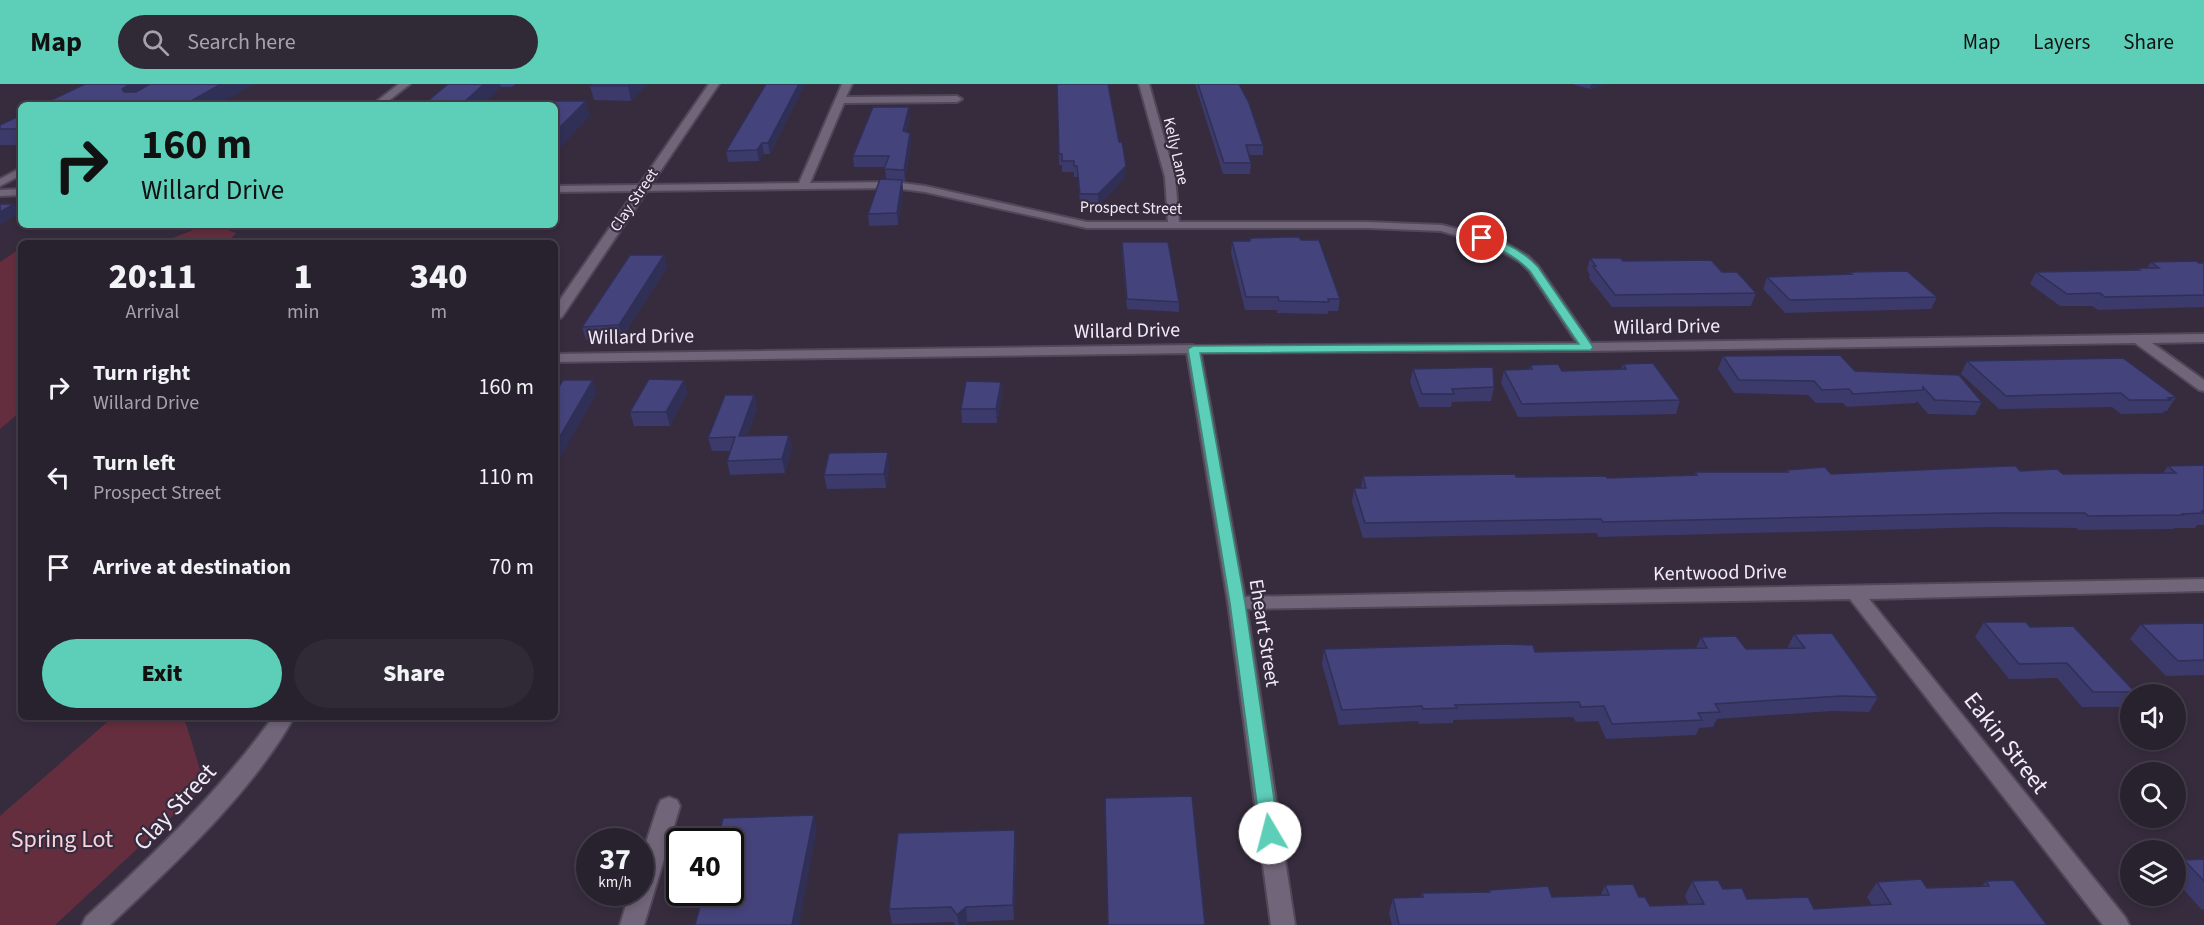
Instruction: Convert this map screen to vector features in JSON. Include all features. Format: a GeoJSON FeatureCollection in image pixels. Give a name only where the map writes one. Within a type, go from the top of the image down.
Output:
{"type":"FeatureCollection","features":[{"type":"Feature","properties":{"kind":"street"},"geometry":{"type":"LineString","coordinates":[[381,102],[405,84]]}},
{"type":"Feature","properties":{"kind":"street","name":"Clay Street"},"geometry":{"type":"LineString","coordinates":[[558,312],[714,84]]}},
{"type":"Feature","properties":{"kind":"street"},"geometry":{"type":"LineString","coordinates":[[804,185],[848,84]]}},
{"type":"Feature","properties":{"kind":"street","name":"Kelly Lane"},"geometry":{"type":"LineString","coordinates":[[1144,84],[1170,177],[1174,226]]}},
{"type":"Feature","properties":{"kind":"street"},"geometry":{"type":"LineString","coordinates":[[840,100],[957,99]]}},
{"type":"Feature","properties":{"kind":"street"},"geometry":{"type":"LineString","coordinates":[[0,183],[18,173]]}},
{"type":"Feature","properties":{"kind":"street","name":"Prospect Street"},"geometry":{"type":"LineString","coordinates":[[558,189],[804,185],[910,187],[1074,224],[1411,225],[1463,232],[1496,243],[1524,259],[1534,269],[1587,347]]}},
{"type":"Feature","properties":{"kind":"street"},"geometry":{"type":"LineString","coordinates":[[0,193],[18,192]]}},
{"type":"Feature","properties":{"kind":"street","name":"Willard Drive"},"geometry":{"type":"LineString","coordinates":[[558,358],[2204,338]]}},
{"type":"Feature","properties":{"kind":"street"},"geometry":{"type":"LineString","coordinates":[[2138,339],[2204,387]]}},
{"type":"Feature","properties":{"kind":"street","name":"Eheart Street"},"geometry":{"type":"LineString","coordinates":[[1193,349],[1237,603],[1283,925]]}},
{"type":"Feature","properties":{"kind":"street","name":"Kentwood Drive"},"geometry":{"type":"LineString","coordinates":[[1237,603],[2204,585]]}},
{"type":"Feature","properties":{"kind":"street","name":"Eakin Street"},"geometry":{"type":"LineString","coordinates":[[1855,593],[2117,925]]}},
{"type":"Feature","properties":{"kind":"street","name":"Clay Street"},"geometry":{"type":"LineString","coordinates":[[94,925],[217,804],[248,768],[282,720]]}},
{"type":"Feature","properties":{"kind":"street"},"geometry":{"type":"LineString","coordinates":[[632,925],[669,806]]}},
{"type":"Feature","properties":{"kind":"green space"},"geometry":{"type":"Polygon","coordinates":[[[222,228],[236,233],[230,240],[168,240],[193,230],[222,228]]]}},
{"type":"Feature","properties":{"kind":"green space"},"geometry":{"type":"Polygon","coordinates":[[[18,250],[18,414],[0,429],[0,262],[18,250]]]}},
{"type":"Feature","properties":{"kind":"green space","name":"Spring Lot"},"geometry":{"type":"Polygon","coordinates":[[[110,720],[185,720],[205,786],[55,925],[0,925],[0,816],[110,720]]]}},
{"type":"Feature","properties":{"kind":"building"},"geometry":{"type":"Polygon","coordinates":[[[85,84],[130,84],[122,89],[124,92],[136,92],[150,84],[221,84],[189,102],[47,102],[85,84]]]}},
{"type":"Feature","properties":{"kind":"building"},"geometry":{"type":"Polygon","coordinates":[[[448,84],[484,84],[464,102],[427,102],[448,84]]]}},
{"type":"Feature","properties":{"kind":"building"},"geometry":{"type":"Polygon","coordinates":[[[592,84],[630,84],[628,86],[590,86],[592,84]]]}},
{"type":"Feature","properties":{"kind":"building"},"geometry":{"type":"Polygon","coordinates":[[[766,84],[799,84],[768,143],[762,143],[757,150],[726,151],[766,84]]]}},
{"type":"Feature","properties":{"kind":"building"},"geometry":{"type":"Polygon","coordinates":[[[1057,84],[1108,84],[1126,166],[1098,194],[1080,194],[1077,166],[1074,166],[1074,161],[1062,161],[1062,154],[1059,154],[1057,84]]]}},
{"type":"Feature","properties":{"kind":"building"},"geometry":{"type":"Polygon","coordinates":[[[1198,84],[1239,84],[1249,103],[1263,145],[1246,145],[1251,163],[1224,163],[1198,84]]]}},
{"type":"Feature","properties":{"kind":"building"},"geometry":{"type":"Polygon","coordinates":[[[586,101],[558,129],[558,102],[548,102],[586,101]]]}},
{"type":"Feature","properties":{"kind":"building"},"geometry":{"type":"Polygon","coordinates":[[[873,107],[909,107],[903,131],[910,133],[904,170],[884,169],[889,156],[853,156],[873,107]]]}},
{"type":"Feature","properties":{"kind":"building"},"geometry":{"type":"Polygon","coordinates":[[[18,116],[18,129],[0,129],[0,125],[18,116]]]}},
{"type":"Feature","properties":{"kind":"building"},"geometry":{"type":"Polygon","coordinates":[[[880,179],[902,180],[897,213],[868,214],[880,179]]]}},
{"type":"Feature","properties":{"kind":"building"},"geometry":{"type":"Polygon","coordinates":[[[0,204],[14,204],[0,212],[0,204]]]}},
{"type":"Feature","properties":{"kind":"building"},"geometry":{"type":"Polygon","coordinates":[[[1299,237],[1301,240],[1319,240],[1340,299],[1328,299],[1329,302],[1279,301],[1278,297],[1246,297],[1232,241],[1250,241],[1250,238],[1299,237]]]}},
{"type":"Feature","properties":{"kind":"building"},"geometry":{"type":"Polygon","coordinates":[[[1122,242],[1168,242],[1179,302],[1127,299],[1122,242]]]}},
{"type":"Feature","properties":{"kind":"building"},"geometry":{"type":"Polygon","coordinates":[[[630,255],[664,255],[619,325],[582,327],[630,255]]]}},
{"type":"Feature","properties":{"kind":"building"},"geometry":{"type":"Polygon","coordinates":[[[1590,258],[1621,258],[1623,261],[1711,260],[1722,272],[1737,272],[1756,293],[1615,295],[1593,266],[1596,266],[1590,258]]]}},
{"type":"Feature","properties":{"kind":"building"},"geometry":{"type":"Polygon","coordinates":[[[2196,261],[2204,263],[2204,295],[2105,297],[2100,293],[2067,294],[2036,272],[2140,270],[2138,268],[2159,268],[2151,262],[2196,261]]]}},
{"type":"Feature","properties":{"kind":"building"},"geometry":{"type":"Polygon","coordinates":[[[1907,271],[1937,297],[1790,300],[1767,277],[1852,274],[1849,272],[1907,271]]]}},
{"type":"Feature","properties":{"kind":"building"},"geometry":{"type":"Polygon","coordinates":[[[1840,355],[1855,371],[1959,375],[1982,402],[1935,400],[1923,387],[1923,390],[1853,394],[1849,389],[1822,390],[1814,381],[1739,380],[1723,356],[1840,355]]]}},
{"type":"Feature","properties":{"kind":"building"},"geometry":{"type":"Polygon","coordinates":[[[2123,358],[2176,397],[2168,398],[2172,400],[2129,400],[2121,393],[2006,396],[1967,361],[2123,358]]]}},
{"type":"Feature","properties":{"kind":"building"},"geometry":{"type":"Polygon","coordinates":[[[1653,363],[1680,400],[1522,404],[1504,370],[1532,369],[1531,365],[1558,364],[1562,371],[1626,369],[1623,364],[1653,363]]]}},
{"type":"Feature","properties":{"kind":"building"},"geometry":{"type":"Polygon","coordinates":[[[1493,367],[1494,387],[1452,389],[1454,394],[1422,394],[1413,369],[1493,367]]]}},
{"type":"Feature","properties":{"kind":"building"},"geometry":{"type":"Polygon","coordinates":[[[649,379],[684,380],[666,412],[630,412],[649,379]]]}},
{"type":"Feature","properties":{"kind":"building"},"geometry":{"type":"Polygon","coordinates":[[[563,380],[593,380],[558,440],[558,388],[563,380]]]}},
{"type":"Feature","properties":{"kind":"building"},"geometry":{"type":"Polygon","coordinates":[[[966,381],[1001,382],[996,409],[961,409],[966,381]]]}},
{"type":"Feature","properties":{"kind":"building"},"geometry":{"type":"Polygon","coordinates":[[[725,395],[754,395],[739,436],[789,435],[782,459],[727,461],[735,437],[708,438],[725,395]]]}},
{"type":"Feature","properties":{"kind":"building"},"geometry":{"type":"Polygon","coordinates":[[[888,452],[884,474],[824,475],[829,453],[888,452]]]}},
{"type":"Feature","properties":{"kind":"building"},"geometry":{"type":"Polygon","coordinates":[[[2204,465],[2204,511],[2202,511],[2204,513],[2183,515],[2088,516],[2085,513],[1998,513],[1603,522],[1601,519],[1365,523],[1354,488],[1366,488],[1363,476],[1515,474],[1516,477],[1606,476],[1607,478],[1697,475],[1695,472],[1788,472],[1786,470],[1825,467],[1831,474],[2006,466],[2016,466],[2020,471],[2057,469],[2063,474],[2176,473],[2168,466],[2204,465]]]}},
{"type":"Feature","properties":{"kind":"building"},"geometry":{"type":"Polygon","coordinates":[[[1984,622],[2026,622],[2030,627],[2073,626],[2127,684],[2120,684],[2120,692],[2093,692],[2067,663],[2019,664],[1984,622]]]}},
{"type":"Feature","properties":{"kind":"building"},"geometry":{"type":"Polygon","coordinates":[[[2204,623],[2204,660],[2178,661],[2141,624],[2204,623]]]}},
{"type":"Feature","properties":{"kind":"building"},"geometry":{"type":"Polygon","coordinates":[[[1832,633],[1878,697],[1841,696],[1715,704],[1720,712],[1698,713],[1702,720],[1612,724],[1604,706],[1581,707],[1579,702],[1455,705],[1457,708],[1423,709],[1422,706],[1342,710],[1324,649],[1505,644],[1533,645],[1535,652],[1707,648],[1701,637],[1736,636],[1746,649],[1805,648],[1794,634],[1832,633]]]}},
{"type":"Feature","properties":{"kind":"building"},"geometry":{"type":"Polygon","coordinates":[[[1192,796],[1205,925],[1108,925],[1105,798],[1192,796]]]}},
{"type":"Feature","properties":{"kind":"building"},"geometry":{"type":"Polygon","coordinates":[[[814,815],[792,925],[695,925],[700,906],[744,906],[744,828],[720,828],[723,818],[814,815]]]}},
{"type":"Feature","properties":{"kind":"building"},"geometry":{"type":"Polygon","coordinates":[[[1015,830],[1013,905],[966,907],[957,915],[951,907],[889,909],[898,833],[1015,830]]]}},
{"type":"Feature","properties":{"kind":"building"},"geometry":{"type":"Polygon","coordinates":[[[2204,859],[2204,881],[2186,862],[2186,860],[2204,859]]]}},
{"type":"Feature","properties":{"kind":"building"},"geometry":{"type":"Polygon","coordinates":[[[1921,879],[1927,888],[1989,886],[1986,881],[2013,880],[2047,925],[1399,925],[1393,898],[1423,897],[1422,893],[1490,892],[1489,890],[1548,886],[1552,897],[1609,895],[1605,885],[1633,884],[1639,897],[1645,897],[1650,906],[1704,904],[1692,881],[1718,880],[1723,889],[1742,888],[1747,899],[1808,897],[1814,909],[1891,904],[1877,882],[1921,879]]]}},
{"type":"Feature","properties":{"kind":"route"},"geometry":{"type":"LineString","coordinates":[[1270,833],[1237,603],[1193,349],[1587,347],[1534,269],[1511,250],[1482,238]]}}]}
